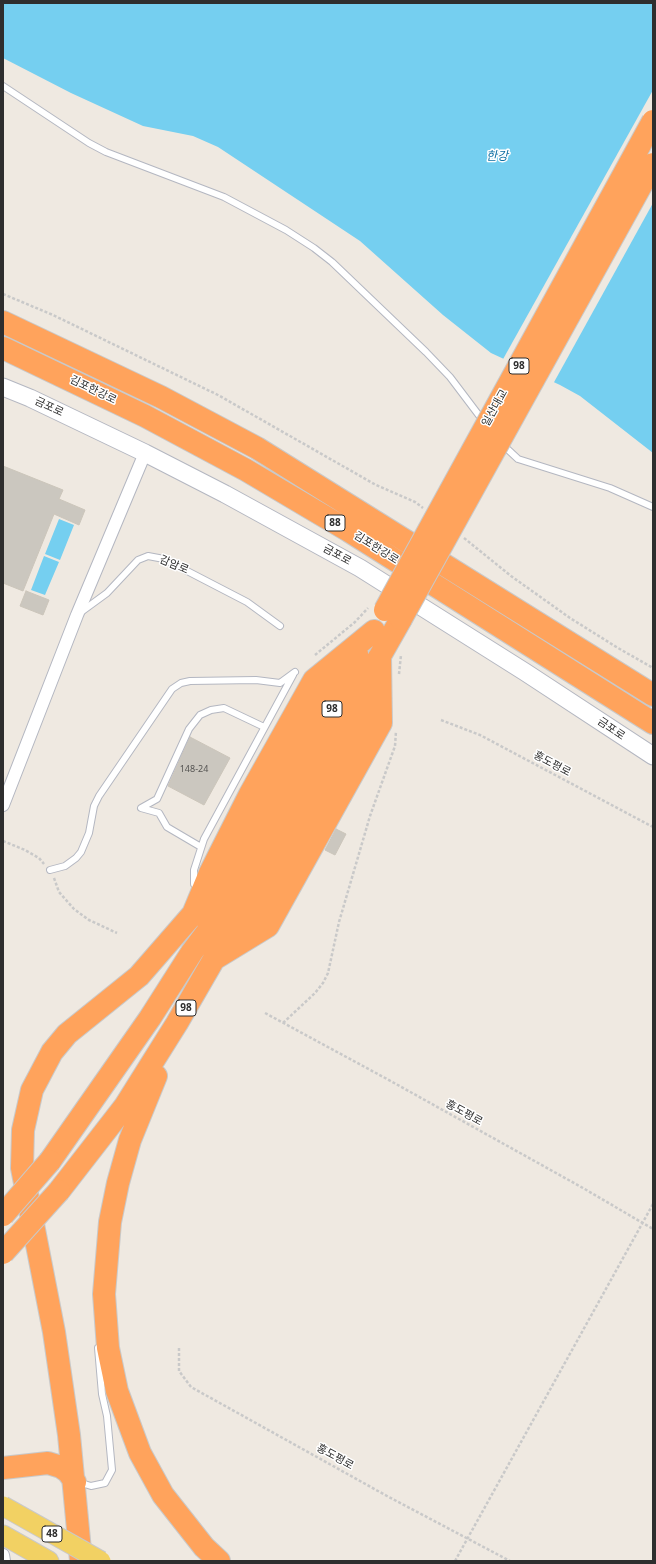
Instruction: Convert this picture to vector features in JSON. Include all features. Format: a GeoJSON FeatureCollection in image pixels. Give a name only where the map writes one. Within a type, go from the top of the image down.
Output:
{"type":"FeatureCollection","features":[{"type":"Feature","properties":{"kind":"highway","name":"일산대교"},"geometry":{"type":"LineString","coordinates":[[386,611],[653,121]]}},
{"type":"Feature","properties":{"kind":"highway","name":"일산대교"},"geometry":{"type":"LineString","coordinates":[[386,611],[653,164]]}},
{"type":"Feature","properties":{"kind":"highway","name":"김포한강로"},"geometry":{"type":"LineString","coordinates":[[3,322],[161,397],[257,448],[653,695]]}},
{"type":"Feature","properties":{"kind":"highway","name":"김포한강로"},"geometry":{"type":"LineString","coordinates":[[3,348],[138,413],[246,470],[355,536],[653,723]]}},
{"type":"Feature","properties":{"kind":"highway","name":"98"},"geometry":{"type":"LineString","coordinates":[[3,1215],[50,1162],[146,1025],[192,952],[213,924],[276,806],[386,611]]}},
{"type":"Feature","properties":{"kind":"highway","name":"98"},"geometry":{"type":"LineString","coordinates":[[3,1253],[59,1191],[125,1106],[177,1023],[214,959],[222,931],[284,818],[346,709],[380,656],[386,611]]}},
{"type":"Feature","properties":{"kind":"highway"},"geometry":{"type":"LineString","coordinates":[[192,952],[194,884],[240,788],[304,677],[374,630]]}},
{"type":"Feature","properties":{"kind":"highway"},"geometry":{"type":"LineString","coordinates":[[81,1561],[70,1435],[54,1332],[22,1168],[23,1130],[32,1090],[52,1052],[67,1034],[139,976],[193,914],[210,873],[250,794],[314,680],[374,630]]}},
{"type":"Feature","properties":{"kind":"highway"},"geometry":{"type":"LineString","coordinates":[[214,959],[268,926],[381,724],[380,656]]}},
{"type":"Feature","properties":{"kind":"highway"},"geometry":{"type":"LineString","coordinates":[[177,1023],[130,1140],[110,1222],[104,1285],[110,1355],[117,1391],[140,1453],[164,1494],[204,1547],[219,1561]]}},
{"type":"Feature","properties":{"kind":"highway"},"geometry":{"type":"LineString","coordinates":[[48,1463],[61,1454],[70,1435]]}},
{"type":"Feature","properties":{"kind":"highway"},"geometry":{"type":"LineString","coordinates":[[3,1468],[48,1463],[61,1467],[68,1472],[75,1482]]}},
{"type":"Feature","properties":{"kind":"main road","name":"금포로"},"geometry":{"type":"LineString","coordinates":[[3,387],[49,407],[145,454],[231,498],[360,568],[525,672],[653,756]]}},
{"type":"Feature","properties":{"kind":"main road","name":"48"},"geometry":{"type":"LineString","coordinates":[[3,1506],[101,1561]]}},
{"type":"Feature","properties":{"kind":"main road","name":"48"},"geometry":{"type":"LineString","coordinates":[[3,1535],[49,1561]]}},
{"type":"Feature","properties":{"kind":"street"},"geometry":{"type":"LineString","coordinates":[[3,805],[6,785],[76,615],[145,454]]}},
{"type":"Feature","properties":{"kind":"street"},"geometry":{"type":"LineString","coordinates":[[3,1555],[4,1561]]}},
{"type":"Feature","properties":{"kind":"lane"},"geometry":{"type":"LineString","coordinates":[[3,86],[89,143],[106,152],[224,197],[286,230],[314,248],[332,262],[426,352],[450,377],[490,430]]}},
{"type":"Feature","properties":{"kind":"lane"},"geometry":{"type":"LineString","coordinates":[[495,435],[510,453],[518,459],[610,488],[653,507]]}},
{"type":"Feature","properties":{"kind":"lane","name":"감암로"},"geometry":{"type":"LineString","coordinates":[[76,615],[107,593],[138,560],[148,556],[164,559],[247,602],[280,626]]}},
{"type":"Feature","properties":{"kind":"lane"},"geometry":{"type":"LineString","coordinates":[[194,884],[194,870],[201,847],[264,727],[295,672]]}},
{"type":"Feature","properties":{"kind":"lane"},"geometry":{"type":"LineString","coordinates":[[50,870],[65,866],[76,858],[81,852],[89,833],[94,806],[99,796],[172,689],[181,683],[190,681],[256,680],[280,683],[295,672]]}},
{"type":"Feature","properties":{"kind":"lane"},"geometry":{"type":"LineString","coordinates":[[201,847],[166,827],[159,813],[141,808],[157,799],[189,729],[200,715],[211,710],[224,708],[264,727]]}},
{"type":"Feature","properties":{"kind":"lane"},"geometry":{"type":"LineString","coordinates":[[99,1335],[104,1285]]}},
{"type":"Feature","properties":{"kind":"lane"},"geometry":{"type":"LineString","coordinates":[[75,1482],[91,1486],[105,1483],[112,1470],[107,1416],[99,1370],[98,1342]]}},
{"type":"Feature","properties":{"kind":"path"},"geometry":{"type":"LineString","coordinates":[[3,294],[53,315],[218,395],[376,485],[415,502],[426,510]]}},
{"type":"Feature","properties":{"kind":"path"},"geometry":{"type":"LineString","coordinates":[[462,536],[511,576],[570,618],[653,668]]}},
{"type":"Feature","properties":{"kind":"path"},"geometry":{"type":"LineString","coordinates":[[295,672],[365,612],[386,611]]}},
{"type":"Feature","properties":{"kind":"path"},"geometry":{"type":"LineString","coordinates":[[398,682],[402,652]]}},
{"type":"Feature","properties":{"kind":"path","name":"홍도평로"},"geometry":{"type":"LineString","coordinates":[[441,720],[480,735],[653,827]]}},
{"type":"Feature","properties":{"kind":"path"},"geometry":{"type":"LineString","coordinates":[[284,1023],[315,993],[328,973],[339,922],[370,816],[395,746],[397,724]]}},
{"type":"Feature","properties":{"kind":"path"},"geometry":{"type":"LineString","coordinates":[[3,841],[25,850],[39,858],[50,870],[59,892],[66,902],[89,920],[117,933]]}},
{"type":"Feature","properties":{"kind":"path","name":"홍도평로"},"geometry":{"type":"LineString","coordinates":[[265,1013],[583,1188],[653,1229]]}},
{"type":"Feature","properties":{"kind":"path"},"geometry":{"type":"LineString","coordinates":[[455,1561],[653,1204]]}},
{"type":"Feature","properties":{"kind":"path","name":"홍도평로"},"geometry":{"type":"LineString","coordinates":[[179,1348],[179,1371],[192,1387],[510,1561]]}},
{"type":"Feature","properties":{"kind":"water","name":"한강"},"geometry":{"type":"Polygon","coordinates":[[[3,3],[653,3],[653,453],[580,396],[560,385],[491,353],[443,315],[360,241],[218,147],[193,136],[143,126],[71,93],[3,58],[3,3]]]}},
{"type":"Feature","properties":{"kind":"water"},"geometry":{"type":"Polygon","coordinates":[[[59,519],[74,525],[60,560],[45,554],[59,519]]]}},
{"type":"Feature","properties":{"kind":"water"},"geometry":{"type":"Polygon","coordinates":[[[44,556],[59,562],[45,595],[31,590],[44,556]]]}},
{"type":"Feature","properties":{"kind":"pier"},"geometry":{"type":"Polygon","coordinates":[[[653,90],[653,203],[553,384],[502,361],[653,90]]]}},
{"type":"Feature","properties":{"kind":"building"},"geometry":{"type":"Polygon","coordinates":[[[3,466],[63,490],[59,499],[85,510],[79,525],[54,514],[23,591],[3,583],[3,466]]]}},
{"type":"Feature","properties":{"kind":"building"},"geometry":{"type":"Polygon","coordinates":[[[26,591],[49,600],[43,615],[20,606],[26,591]]]}},
{"type":"Feature","properties":{"kind":"building"},"geometry":{"type":"Polygon","coordinates":[[[190,737],[230,758],[204,805],[168,786],[190,737]]]}},
{"type":"Feature","properties":{"kind":"building"},"geometry":{"type":"Polygon","coordinates":[[[336,829],[346,834],[335,855],[325,850],[336,829]]]}}]}
